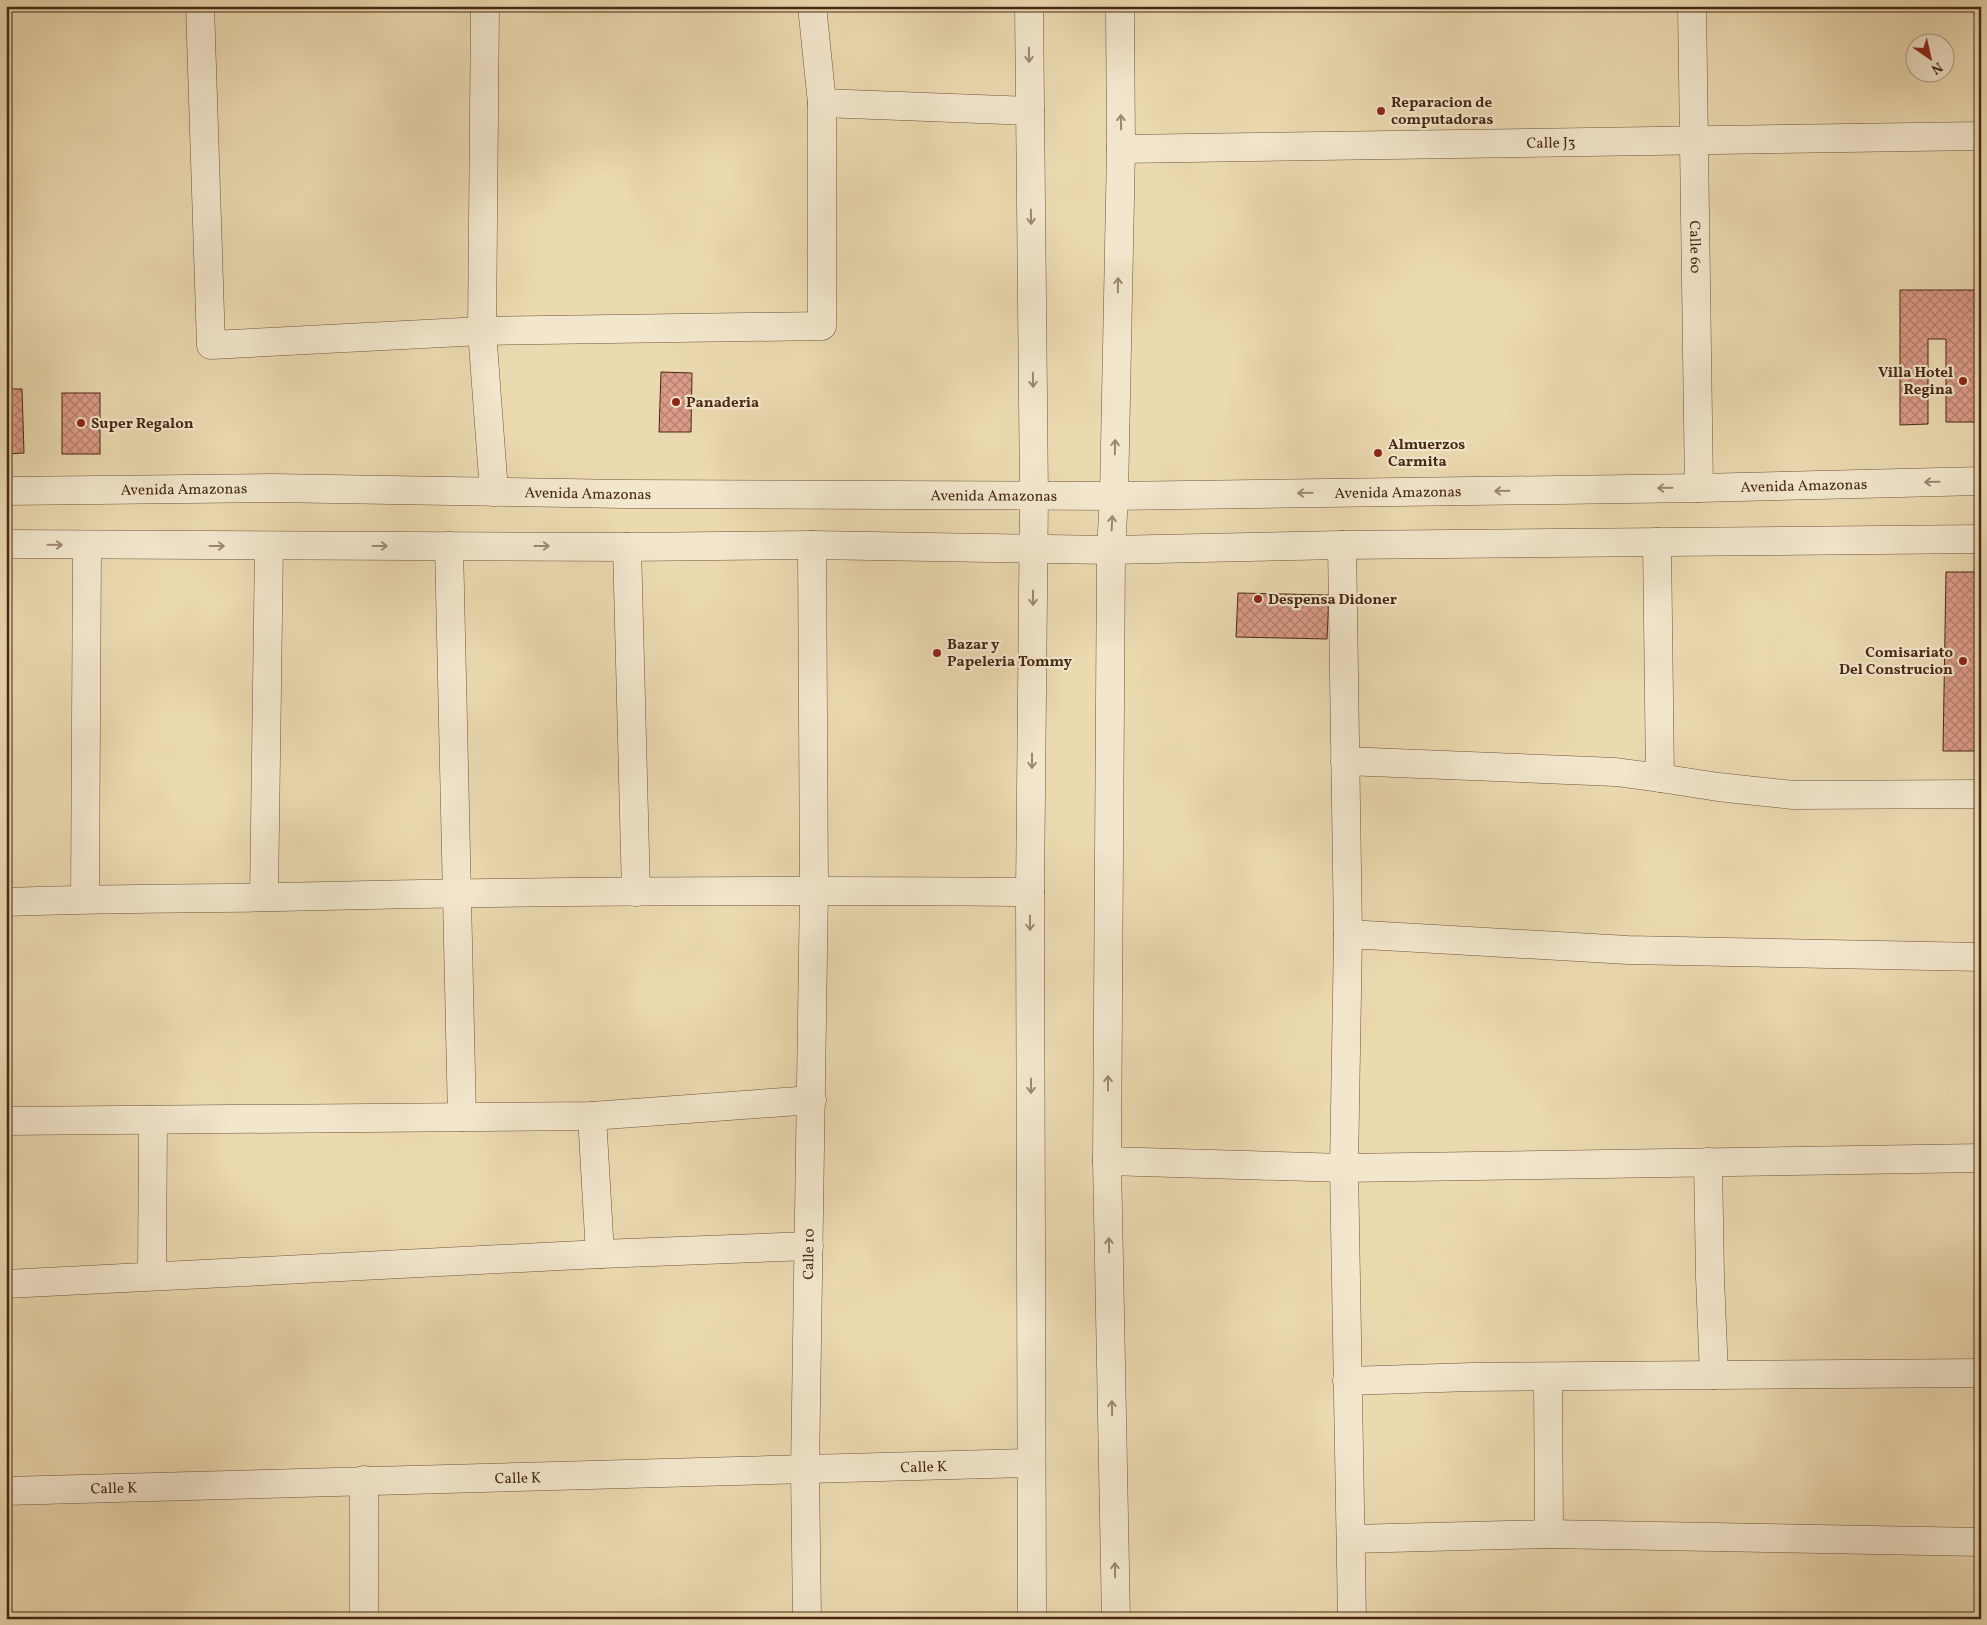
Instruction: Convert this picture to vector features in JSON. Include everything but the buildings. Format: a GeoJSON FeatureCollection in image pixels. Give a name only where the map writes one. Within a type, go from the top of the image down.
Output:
{"type":"FeatureCollection","features":[{"type":"Feature","properties":{"kind":"street"},"geometry":{"type":"LineString","coordinates":[[200,6],[211,345],[482,331],[822,326],[822,103],[812,6]]}},
{"type":"Feature","properties":{"kind":"street"},"geometry":{"type":"LineString","coordinates":[[485,6],[482,331],[494,492]]}},
{"type":"Feature","properties":{"kind":"street"},"geometry":{"type":"LineString","coordinates":[[1029,6],[1034,496],[1030,892],[1032,1619]]}},
{"type":"Feature","properties":{"kind":"street"},"geometry":{"type":"LineString","coordinates":[[1116,1619],[1107,1161],[1111,550],[1114,496],[1122,149],[1120,6]]}},
{"type":"Feature","properties":{"kind":"street","name":"Calle 60"},"geometry":{"type":"LineString","coordinates":[[1692,6],[1699,488]]}},
{"type":"Feature","properties":{"kind":"street"},"geometry":{"type":"LineString","coordinates":[[822,103],[1030,110]]}},
{"type":"Feature","properties":{"kind":"street","name":"Calle J3"},"geometry":{"type":"LineString","coordinates":[[1122,149],[1981,136]]}},
{"type":"Feature","properties":{"kind":"street","name":"Avenida Amazonas"},"geometry":{"type":"LineString","coordinates":[[6,491],[271,488],[624,494],[1114,496],[1699,488],[1981,481]]}},
{"type":"Feature","properties":{"kind":"street"},"geometry":{"type":"LineString","coordinates":[[6,544],[87,546],[627,547],[812,545],[1111,550],[1342,544],[1981,539]]}},
{"type":"Feature","properties":{"kind":"street"},"geometry":{"type":"LineString","coordinates":[[1657,542],[1660,778]]}},
{"type":"Feature","properties":{"kind":"street"},"geometry":{"type":"LineString","coordinates":[[1342,544],[1348,934],[1344,1168],[1352,1619]]}},
{"type":"Feature","properties":{"kind":"street","name":"Calle 10"},"geometry":{"type":"LineString","coordinates":[[807,1619],[805,1471],[814,890],[812,545]]}},
{"type":"Feature","properties":{"kind":"street"},"geometry":{"type":"LineString","coordinates":[[85,898],[87,546]]}},
{"type":"Feature","properties":{"kind":"street"},"geometry":{"type":"LineString","coordinates":[[264,897],[269,546]]}},
{"type":"Feature","properties":{"kind":"street"},"geometry":{"type":"LineString","coordinates":[[449,546],[462,1117]]}},
{"type":"Feature","properties":{"kind":"street"},"geometry":{"type":"LineString","coordinates":[[627,547],[636,892]]}},
{"type":"Feature","properties":{"kind":"street"},"geometry":{"type":"LineString","coordinates":[[1345,760],[1616,772],[1718,787],[1793,795],[1981,794]]}},
{"type":"Feature","properties":{"kind":"street"},"geometry":{"type":"LineString","coordinates":[[6,902],[85,898],[456,893],[814,890],[1030,892]]}},
{"type":"Feature","properties":{"kind":"street"},"geometry":{"type":"LineString","coordinates":[[1348,934],[1628,950],[1981,956]]}},
{"type":"Feature","properties":{"kind":"street"},"geometry":{"type":"LineString","coordinates":[[6,1121],[592,1116],[812,1100]]}},
{"type":"Feature","properties":{"kind":"street"},"geometry":{"type":"LineString","coordinates":[[592,1116],[600,1254]]}},
{"type":"Feature","properties":{"kind":"street"},"geometry":{"type":"LineString","coordinates":[[152,1276],[153,1120]]}},
{"type":"Feature","properties":{"kind":"street"},"geometry":{"type":"LineString","coordinates":[[1107,1161],[1344,1168],[1981,1158]]}},
{"type":"Feature","properties":{"kind":"street"},"geometry":{"type":"LineString","coordinates":[[1708,1162],[1714,1375]]}},
{"type":"Feature","properties":{"kind":"street"},"geometry":{"type":"LineString","coordinates":[[6,1284],[600,1254],[809,1246]]}},
{"type":"Feature","properties":{"kind":"street"},"geometry":{"type":"LineString","coordinates":[[1347,1381],[1981,1373]]}},
{"type":"Feature","properties":{"kind":"street"},"geometry":{"type":"LineString","coordinates":[[1548,1377],[1550,1534]]}},
{"type":"Feature","properties":{"kind":"street","name":"Calle K"},"geometry":{"type":"LineString","coordinates":[[6,1491],[364,1480],[805,1471],[1031,1463]]}},
{"type":"Feature","properties":{"kind":"street"},"geometry":{"type":"LineString","coordinates":[[364,1480],[364,1619]]}},
{"type":"Feature","properties":{"kind":"street"},"geometry":{"type":"LineString","coordinates":[[1351,1539],[1550,1534],[1981,1542]]}},
{"type":"Feature","properties":{"kind":"place","name":"Reparacion de computadoras"},"geometry":{"type":"Point","coordinates":[1381,111]}},
{"type":"Feature","properties":{"kind":"place","name":"Villa Hotel Regina"},"geometry":{"type":"Point","coordinates":[1963,381]}},
{"type":"Feature","properties":{"kind":"place","name":"Panaderia"},"geometry":{"type":"Point","coordinates":[676,402]}},
{"type":"Feature","properties":{"kind":"place","name":"Super Regalon"},"geometry":{"type":"Point","coordinates":[81,423]}},
{"type":"Feature","properties":{"kind":"place","name":"Almuerzos Carmita"},"geometry":{"type":"Point","coordinates":[1378,453]}},
{"type":"Feature","properties":{"kind":"place","name":"Despensa Didoner"},"geometry":{"type":"Point","coordinates":[1258,599]}},
{"type":"Feature","properties":{"kind":"place","name":"Bazar y Papeleria Tommy"},"geometry":{"type":"Point","coordinates":[937,653]}},
{"type":"Feature","properties":{"kind":"place","name":"Comisariato Del Construcion"},"geometry":{"type":"Point","coordinates":[1963,661]}}]}
